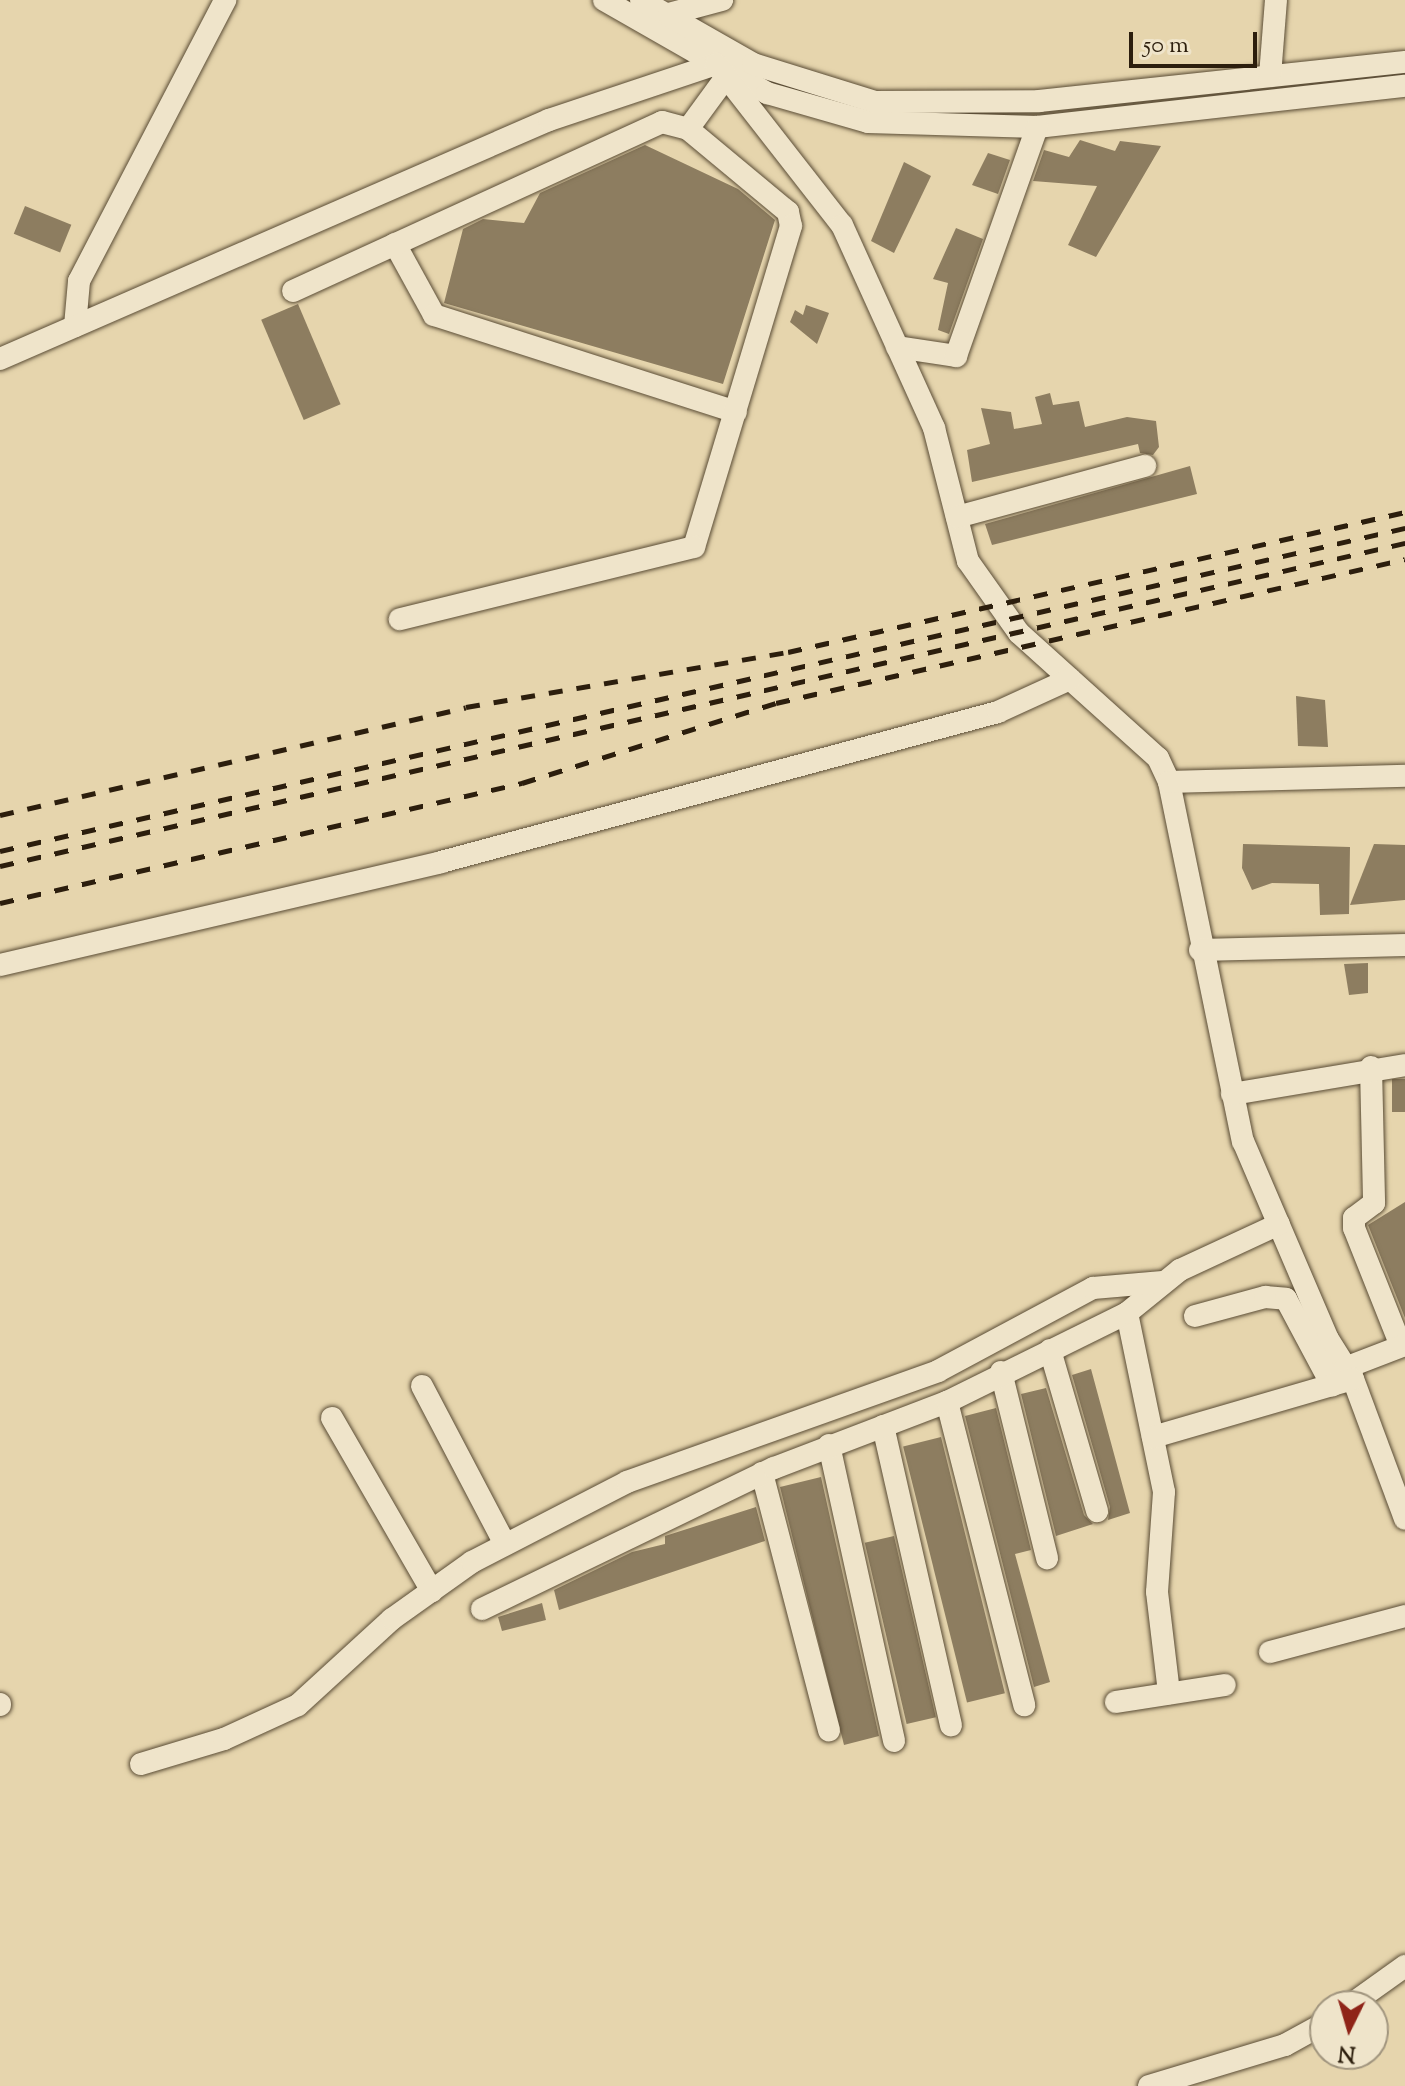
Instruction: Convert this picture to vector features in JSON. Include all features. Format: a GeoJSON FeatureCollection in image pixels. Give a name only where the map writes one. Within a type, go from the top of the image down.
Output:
{"type":"FeatureCollection","features":[{"type":"Feature","properties":{"kind":"street"},"geometry":{"type":"LineString","coordinates":[[75,326],[79,281],[225,0]]}},
{"type":"Feature","properties":{"kind":"street"},"geometry":{"type":"LineString","coordinates":[[604,0],[722,63],[767,93],[868,122],[1037,127],[1405,86]]}},
{"type":"Feature","properties":{"kind":"street"},"geometry":{"type":"LineString","coordinates":[[641,0],[669,14],[722,63],[842,225],[934,428],[968,561],[1019,633],[1158,758],[1169,782],[1200,950],[1243,1141],[1405,1519]]}},
{"type":"Feature","properties":{"kind":"street"},"geometry":{"type":"LineString","coordinates":[[669,14],[722,0]]}},
{"type":"Feature","properties":{"kind":"street"},"geometry":{"type":"LineString","coordinates":[[1270,76],[1276,0]]}},
{"type":"Feature","properties":{"kind":"street"},"geometry":{"type":"LineString","coordinates":[[0,359],[549,120],[722,63],[753,64],[888,103],[1039,101],[1405,62]]}},
{"type":"Feature","properties":{"kind":"street"},"geometry":{"type":"LineString","coordinates":[[688,129],[722,63]]}},
{"type":"Feature","properties":{"kind":"street"},"geometry":{"type":"LineString","coordinates":[[293,291],[662,122],[688,129],[788,212],[791,226],[694,547],[400,619]]}},
{"type":"Feature","properties":{"kind":"street"},"geometry":{"type":"LineString","coordinates":[[897,347],[956,356],[1037,127]]}},
{"type":"Feature","properties":{"kind":"street"},"geometry":{"type":"LineString","coordinates":[[395,244],[434,315],[736,412]]}},
{"type":"Feature","properties":{"kind":"street"},"geometry":{"type":"LineString","coordinates":[[957,517],[1145,466]]}},
{"type":"Feature","properties":{"kind":"street"},"geometry":{"type":"LineString","coordinates":[[0,965],[456,858],[998,712],[1070,679]]}},
{"type":"Feature","properties":{"kind":"street"},"geometry":{"type":"LineString","coordinates":[[1169,782],[1405,776]]}},
{"type":"Feature","properties":{"kind":"street"},"geometry":{"type":"LineString","coordinates":[[1200,950],[1405,945]]}},
{"type":"Feature","properties":{"kind":"street"},"geometry":{"type":"LineString","coordinates":[[1232,1094],[1371,1067],[1405,1065]]}},
{"type":"Feature","properties":{"kind":"street"},"geometry":{"type":"LineString","coordinates":[[1153,1437],[1343,1378],[1403,1346],[1354,1228],[1354,1218],[1374,1203],[1371,1067]]}},
{"type":"Feature","properties":{"kind":"street"},"geometry":{"type":"LineString","coordinates":[[482,1609],[762,1473],[947,1402],[1001,1372],[1127,1313],[1163,1282],[1279,1224]]}},
{"type":"Feature","properties":{"kind":"street"},"geometry":{"type":"LineString","coordinates":[[141,1764],[224,1739],[298,1705],[432,1591],[505,1544],[627,1482],[938,1371],[1093,1288],[1163,1282]]}},
{"type":"Feature","properties":{"kind":"street"},"geometry":{"type":"LineString","coordinates":[[1195,1316],[1265,1297],[1286,1299],[1343,1378]]}},
{"type":"Feature","properties":{"kind":"street"},"geometry":{"type":"LineString","coordinates":[[1127,1313],[1164,1492],[1157,1592],[1169,1693]]}},
{"type":"Feature","properties":{"kind":"street"},"geometry":{"type":"LineString","coordinates":[[1050,1350],[1097,1511]]}},
{"type":"Feature","properties":{"kind":"street"},"geometry":{"type":"LineString","coordinates":[[1001,1372],[1047,1558]]}},
{"type":"Feature","properties":{"kind":"street"},"geometry":{"type":"LineString","coordinates":[[422,1386],[505,1544]]}},
{"type":"Feature","properties":{"kind":"street"},"geometry":{"type":"LineString","coordinates":[[947,1402],[1024,1705]]}},
{"type":"Feature","properties":{"kind":"street"},"geometry":{"type":"LineString","coordinates":[[332,1418],[432,1591]]}},
{"type":"Feature","properties":{"kind":"street"},"geometry":{"type":"LineString","coordinates":[[883,1426],[951,1725]]}},
{"type":"Feature","properties":{"kind":"street"},"geometry":{"type":"LineString","coordinates":[[829,1445],[894,1741]]}},
{"type":"Feature","properties":{"kind":"street"},"geometry":{"type":"LineString","coordinates":[[762,1473],[829,1730]]}},
{"type":"Feature","properties":{"kind":"street"},"geometry":{"type":"LineString","coordinates":[[1270,1652],[1405,1616]]}},
{"type":"Feature","properties":{"kind":"street"},"geometry":{"type":"LineString","coordinates":[[1116,1702],[1225,1685]]}},
{"type":"Feature","properties":{"kind":"street"},"geometry":{"type":"LineString","coordinates":[[1371,1990],[1405,1966]]}},
{"type":"Feature","properties":{"kind":"street"},"geometry":{"type":"LineString","coordinates":[[1149,2086],[1285,2045],[1309,2032]]}},
{"type":"Feature","properties":{"kind":"building"},"geometry":{"type":"Polygon","coordinates":[[[1080,140],[1115,151],[1120,141],[1161,146],[1096,257],[1068,245],[1097,186],[1033,181],[1044,150],[1069,157],[1080,140]]]}},
{"type":"Feature","properties":{"kind":"building"},"geometry":{"type":"Polygon","coordinates":[[[645,145],[738,189],[775,220],[723,384],[444,303],[463,229],[483,219],[524,223],[540,193],[645,145]]]}},
{"type":"Feature","properties":{"kind":"building"},"geometry":{"type":"Polygon","coordinates":[[[988,153],[1010,160],[998,194],[972,185],[988,153]]]}},
{"type":"Feature","properties":{"kind":"building"},"geometry":{"type":"Polygon","coordinates":[[[904,162],[931,176],[894,253],[871,241],[904,162]]]}},
{"type":"Feature","properties":{"kind":"building"},"geometry":{"type":"Polygon","coordinates":[[[25,206],[71,225],[60,253],[14,234],[25,206]]]}},
{"type":"Feature","properties":{"kind":"building"},"geometry":{"type":"Polygon","coordinates":[[[956,228],[983,239],[949,334],[938,330],[948,283],[933,279],[956,228]]]}},
{"type":"Feature","properties":{"kind":"building"},"geometry":{"type":"Polygon","coordinates":[[[298,304],[341,404],[304,420],[261,320],[298,304]]]}},
{"type":"Feature","properties":{"kind":"building"},"geometry":{"type":"Polygon","coordinates":[[[806,305],[829,313],[817,344],[790,322],[795,310],[803,315],[806,305]]]}},
{"type":"Feature","properties":{"kind":"building"},"geometry":{"type":"Polygon","coordinates":[[[1050,393],[1053,405],[1079,401],[1085,427],[1127,417],[1156,421],[1159,447],[1153,455],[1140,453],[1138,444],[972,482],[967,450],[990,444],[981,408],[1011,412],[1014,429],[1042,424],[1035,397],[1050,393]]]}},
{"type":"Feature","properties":{"kind":"building"},"geometry":{"type":"Polygon","coordinates":[[[1190,466],[1197,494],[992,545],[985,524],[1190,466]]]}},
{"type":"Feature","properties":{"kind":"building"},"geometry":{"type":"Polygon","coordinates":[[[1296,696],[1325,700],[1328,747],[1298,746],[1296,696]]]}},
{"type":"Feature","properties":{"kind":"building"},"geometry":{"type":"Polygon","coordinates":[[[1243,844],[1350,847],[1349,914],[1320,915],[1319,884],[1272,883],[1252,890],[1242,868],[1243,844]]]}},
{"type":"Feature","properties":{"kind":"building"},"geometry":{"type":"Polygon","coordinates":[[[1374,844],[1405,845],[1405,900],[1350,905],[1374,844]]]}},
{"type":"Feature","properties":{"kind":"building"},"geometry":{"type":"Polygon","coordinates":[[[1368,963],[1368,993],[1349,995],[1344,964],[1368,963]]]}},
{"type":"Feature","properties":{"kind":"building"},"geometry":{"type":"Polygon","coordinates":[[[1392,1079],[1405,1079],[1405,1112],[1392,1112],[1392,1079]]]}},
{"type":"Feature","properties":{"kind":"building"},"geometry":{"type":"Polygon","coordinates":[[[1405,1202],[1405,1318],[1368,1225],[1405,1202]]]}},
{"type":"Feature","properties":{"kind":"building"},"geometry":{"type":"Polygon","coordinates":[[[1091,1369],[1130,1513],[1108,1520],[1110,1507],[1072,1375],[1091,1369]]]}},
{"type":"Feature","properties":{"kind":"building"},"geometry":{"type":"Polygon","coordinates":[[[1046,1388],[1084,1515],[1093,1524],[1056,1536],[1021,1394],[1046,1388]]]}},
{"type":"Feature","properties":{"kind":"building"},"geometry":{"type":"Polygon","coordinates":[[[996,1408],[1031,1550],[1015,1554],[1050,1682],[1034,1687],[965,1416],[996,1408]]]}},
{"type":"Feature","properties":{"kind":"building"},"geometry":{"type":"Polygon","coordinates":[[[941,1437],[1005,1693],[967,1703],[903,1446],[941,1437]]]}},
{"type":"Feature","properties":{"kind":"building"},"geometry":{"type":"Polygon","coordinates":[[[821,1477],[879,1736],[844,1745],[780,1487],[821,1477]]]}},
{"type":"Feature","properties":{"kind":"building"},"geometry":{"type":"Polygon","coordinates":[[[756,1507],[765,1541],[559,1610],[554,1590],[632,1552],[665,1544],[665,1536],[756,1507]]]}},
{"type":"Feature","properties":{"kind":"building"},"geometry":{"type":"Polygon","coordinates":[[[894,1536],[936,1717],[907,1724],[865,1543],[894,1536]]]}},
{"type":"Feature","properties":{"kind":"building"},"geometry":{"type":"Polygon","coordinates":[[[542,1603],[546,1620],[502,1631],[498,1617],[542,1603]]]}},
{"type":"Feature","properties":{"kind":"railway"},"geometry":{"type":"LineString","coordinates":[[0,815],[466,707],[788,652],[1405,512]]}},
{"type":"Feature","properties":{"kind":"railway"},"geometry":{"type":"LineString","coordinates":[[0,851],[1405,528]]}},
{"type":"Feature","properties":{"kind":"railway"},"geometry":{"type":"LineString","coordinates":[[0,866],[1405,543]]}},
{"type":"Feature","properties":{"kind":"railway"},"geometry":{"type":"LineString","coordinates":[[0,903],[522,783],[776,703],[1405,559]]}}]}
